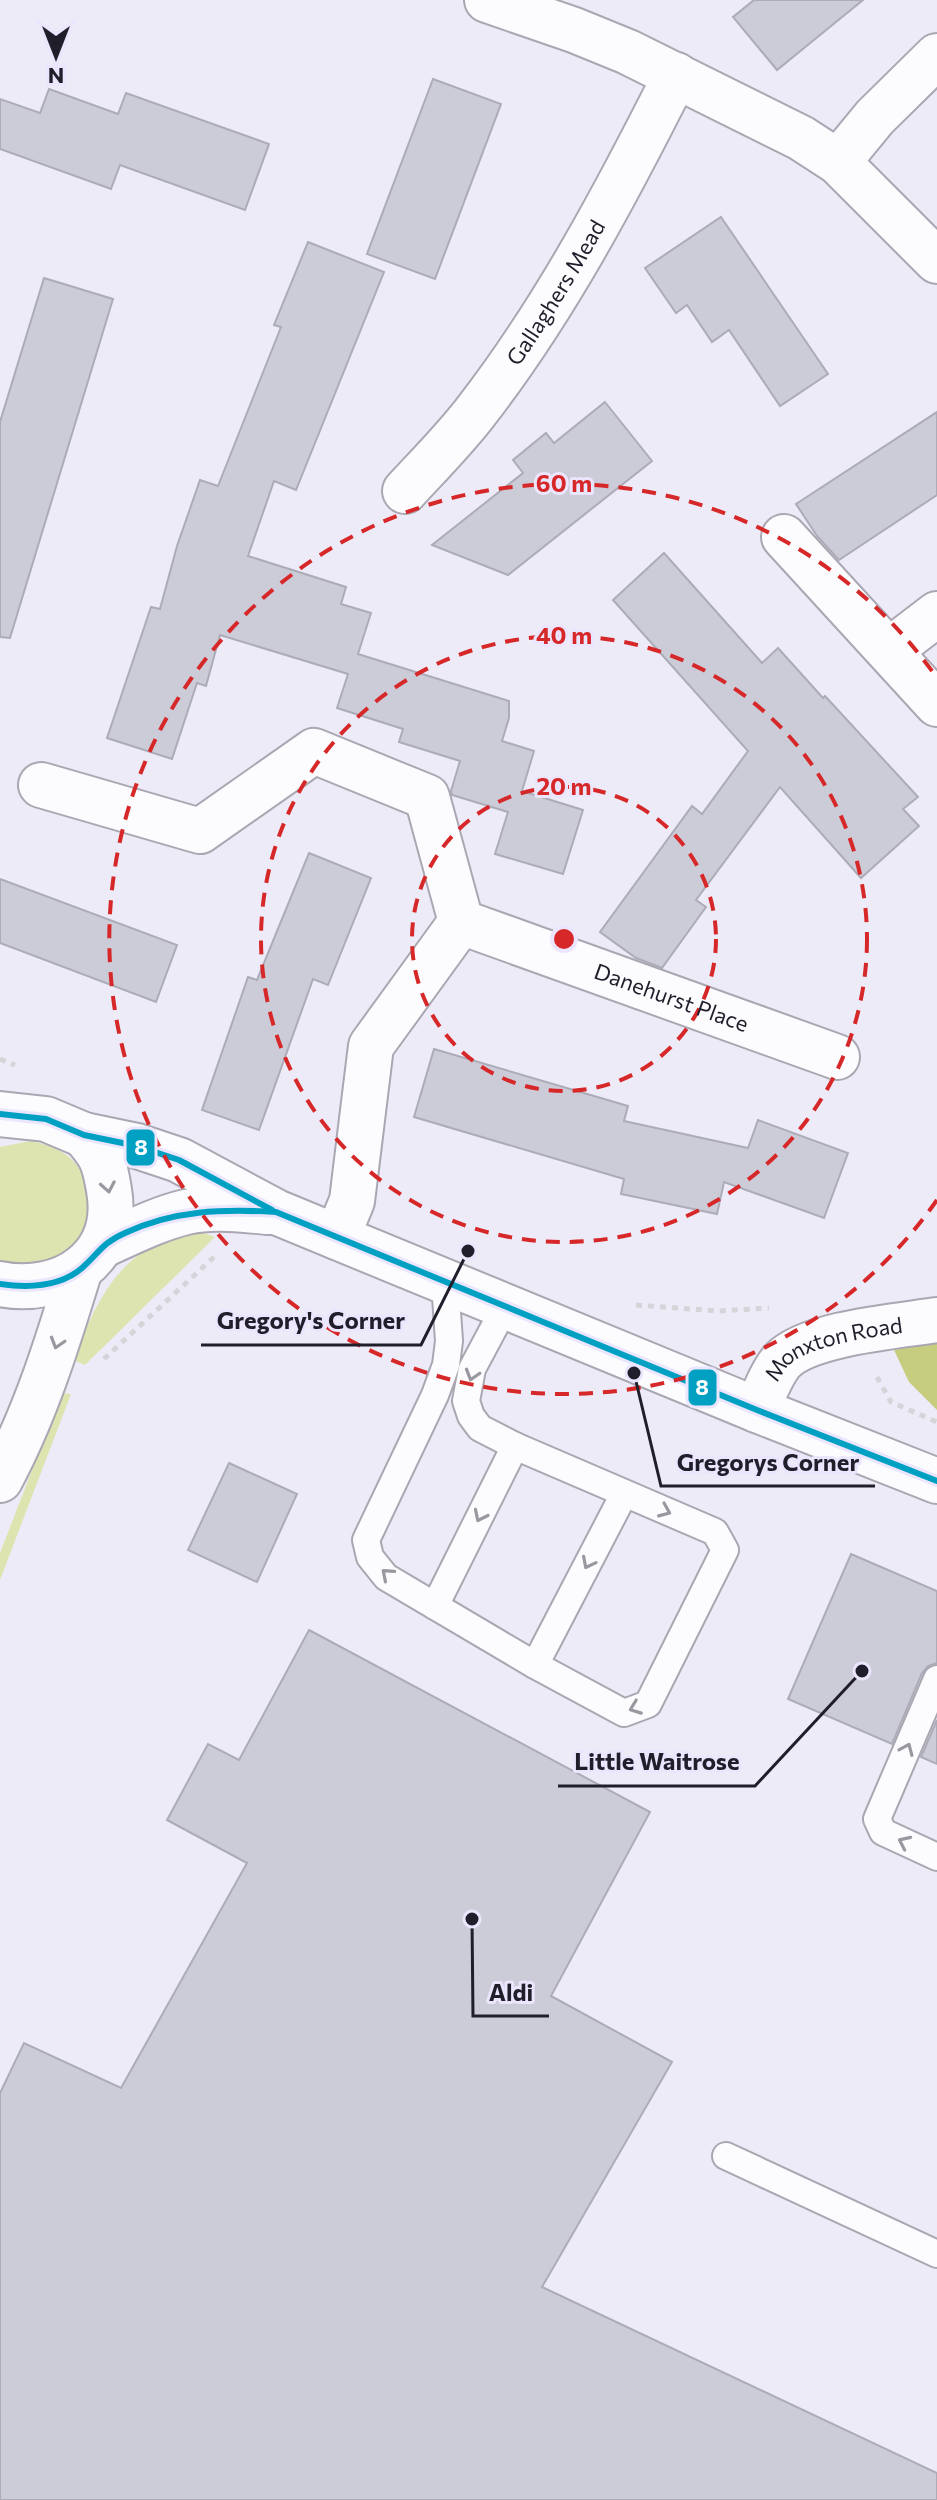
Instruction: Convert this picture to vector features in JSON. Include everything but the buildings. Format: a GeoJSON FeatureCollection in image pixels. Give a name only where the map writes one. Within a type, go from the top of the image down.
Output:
{"type":"FeatureCollection","features":[{"type":"Feature","properties":{"kind":"street"},"geometry":{"type":"LineString","coordinates":[[487,0],[574,30],[676,75],[801,138],[838,162],[937,261]]}},
{"type":"Feature","properties":{"kind":"street"},"geometry":{"type":"LineString","coordinates":[[838,162],[875,117],[937,56]]}},
{"type":"Feature","properties":{"kind":"street","name":"Gallaghers Mead"},"geometry":{"type":"LineString","coordinates":[[405,491],[473,416],[543,315],[624,180],[676,75]]}},
{"type":"Feature","properties":{"kind":"street"},"geometry":{"type":"LineString","coordinates":[[784,537],[937,704]]}},
{"type":"Feature","properties":{"kind":"street"},"geometry":{"type":"LineString","coordinates":[[890,650],[937,614]]}},
{"type":"Feature","properties":{"kind":"street"},"geometry":{"type":"LineString","coordinates":[[41,785],[200,831],[314,751],[427,797],[461,922],[371,1046],[352,1201],[337,1237]]}},
{"type":"Feature","properties":{"kind":"street","name":"Danehurst Place"},"geometry":{"type":"LineString","coordinates":[[461,922],[837,1057]]}},
{"type":"Feature","properties":{"kind":"street"},"geometry":{"type":"LineString","coordinates":[[2,1116],[46,1119],[84,1135],[137,1146],[179,1160],[276,1212],[937,1481]]}},
{"type":"Feature","properties":{"kind":"street"},"geometry":{"type":"LineString","coordinates":[[0,1480],[16,1451],[110,1216],[109,1187],[99,1155],[84,1135]]}},
{"type":"Feature","properties":{"kind":"street"},"geometry":{"type":"LineString","coordinates":[[0,1284],[39,1286],[60,1281],[92,1257],[153,1222],[188,1212],[217,1209],[276,1212]]}},
{"type":"Feature","properties":{"kind":"street","name":"Monxton Road"},"geometry":{"type":"LineString","coordinates":[[757,1410],[783,1360],[800,1349],[825,1339],[937,1320]]}},
{"type":"Feature","properties":{"kind":"lane"},"geometry":{"type":"LineString","coordinates":[[445,1282],[449,1341],[446,1365],[435,1395],[366,1540],[370,1557],[386,1577],[535,1665],[624,1713],[648,1704],[725,1550],[715,1532],[480,1428],[471,1416],[466,1401],[472,1369],[506,1305]]}},
{"type":"Feature","properties":{"kind":"lane"},"geometry":{"type":"LineString","coordinates":[[435,1606],[515,1446]]}},
{"type":"Feature","properties":{"kind":"lane"},"geometry":{"type":"LineString","coordinates":[[535,1665],[624,1494]]}},
{"type":"Feature","properties":{"kind":"lane"},"geometry":{"type":"LineString","coordinates":[[937,1679],[877,1819],[883,1832],[937,1857]]}},
{"type":"Feature","properties":{"kind":"lane"},"geometry":{"type":"LineString","coordinates":[[726,2156],[937,2254]]}},
{"type":"Feature","properties":{"kind":"path"},"geometry":{"type":"LineString","coordinates":[[0,1059],[30,1071]]}},
{"type":"Feature","properties":{"kind":"path"},"geometry":{"type":"LineString","coordinates":[[625,1303],[654,1308],[718,1311],[780,1307]]}},
{"type":"Feature","properties":{"kind":"path"},"geometry":{"type":"LineString","coordinates":[[854,1333],[891,1402],[937,1422]]}},
{"type":"Feature","properties":{"kind":"green space"},"geometry":{"type":"Polygon","coordinates":[[[30,1141],[57,1149],[68,1156],[83,1174],[89,1199],[87,1231],[57,1265],[0,1267],[0,1147],[30,1141]]]}},
{"type":"Feature","properties":{"kind":"green space"},"geometry":{"type":"Polygon","coordinates":[[[201,1232],[215,1237],[85,1365],[73,1360],[93,1314],[117,1275],[151,1247],[201,1232]]]}},
{"type":"Feature","properties":{"kind":"green space"},"geometry":{"type":"Polygon","coordinates":[[[937,1342],[937,1410],[909,1382],[894,1350],[937,1342]]]}},
{"type":"Feature","properties":{"kind":"green space"},"geometry":{"type":"Polygon","coordinates":[[[62,1393],[71,1394],[0,1580],[0,1553],[62,1393]]]}},
{"type":"Feature","properties":{"kind":"transit line","name":"8"},"geometry":{"type":"LineString","coordinates":[[0,1114],[46,1119],[84,1135],[137,1146],[179,1160],[272,1210]]}},
{"type":"Feature","properties":{"kind":"transit line","name":"8"},"geometry":{"type":"LineString","coordinates":[[0,1284],[32,1286],[64,1279],[82,1268],[117,1237],[143,1225],[180,1215],[218,1211],[276,1212],[937,1481]]}},
{"type":"Feature","properties":{"kind":"place","name":"Gregory's Corner"},"geometry":{"type":"Point","coordinates":[468,1251]}},
{"type":"Feature","properties":{"kind":"place","name":"Gregorys Corner"},"geometry":{"type":"Point","coordinates":[634,1373]}},
{"type":"Feature","properties":{"kind":"place","name":"Little Waitrose"},"geometry":{"type":"Point","coordinates":[862,1671]}},
{"type":"Feature","properties":{"kind":"place","name":"Aldi"},"geometry":{"type":"Point","coordinates":[472,1919]}}]}
